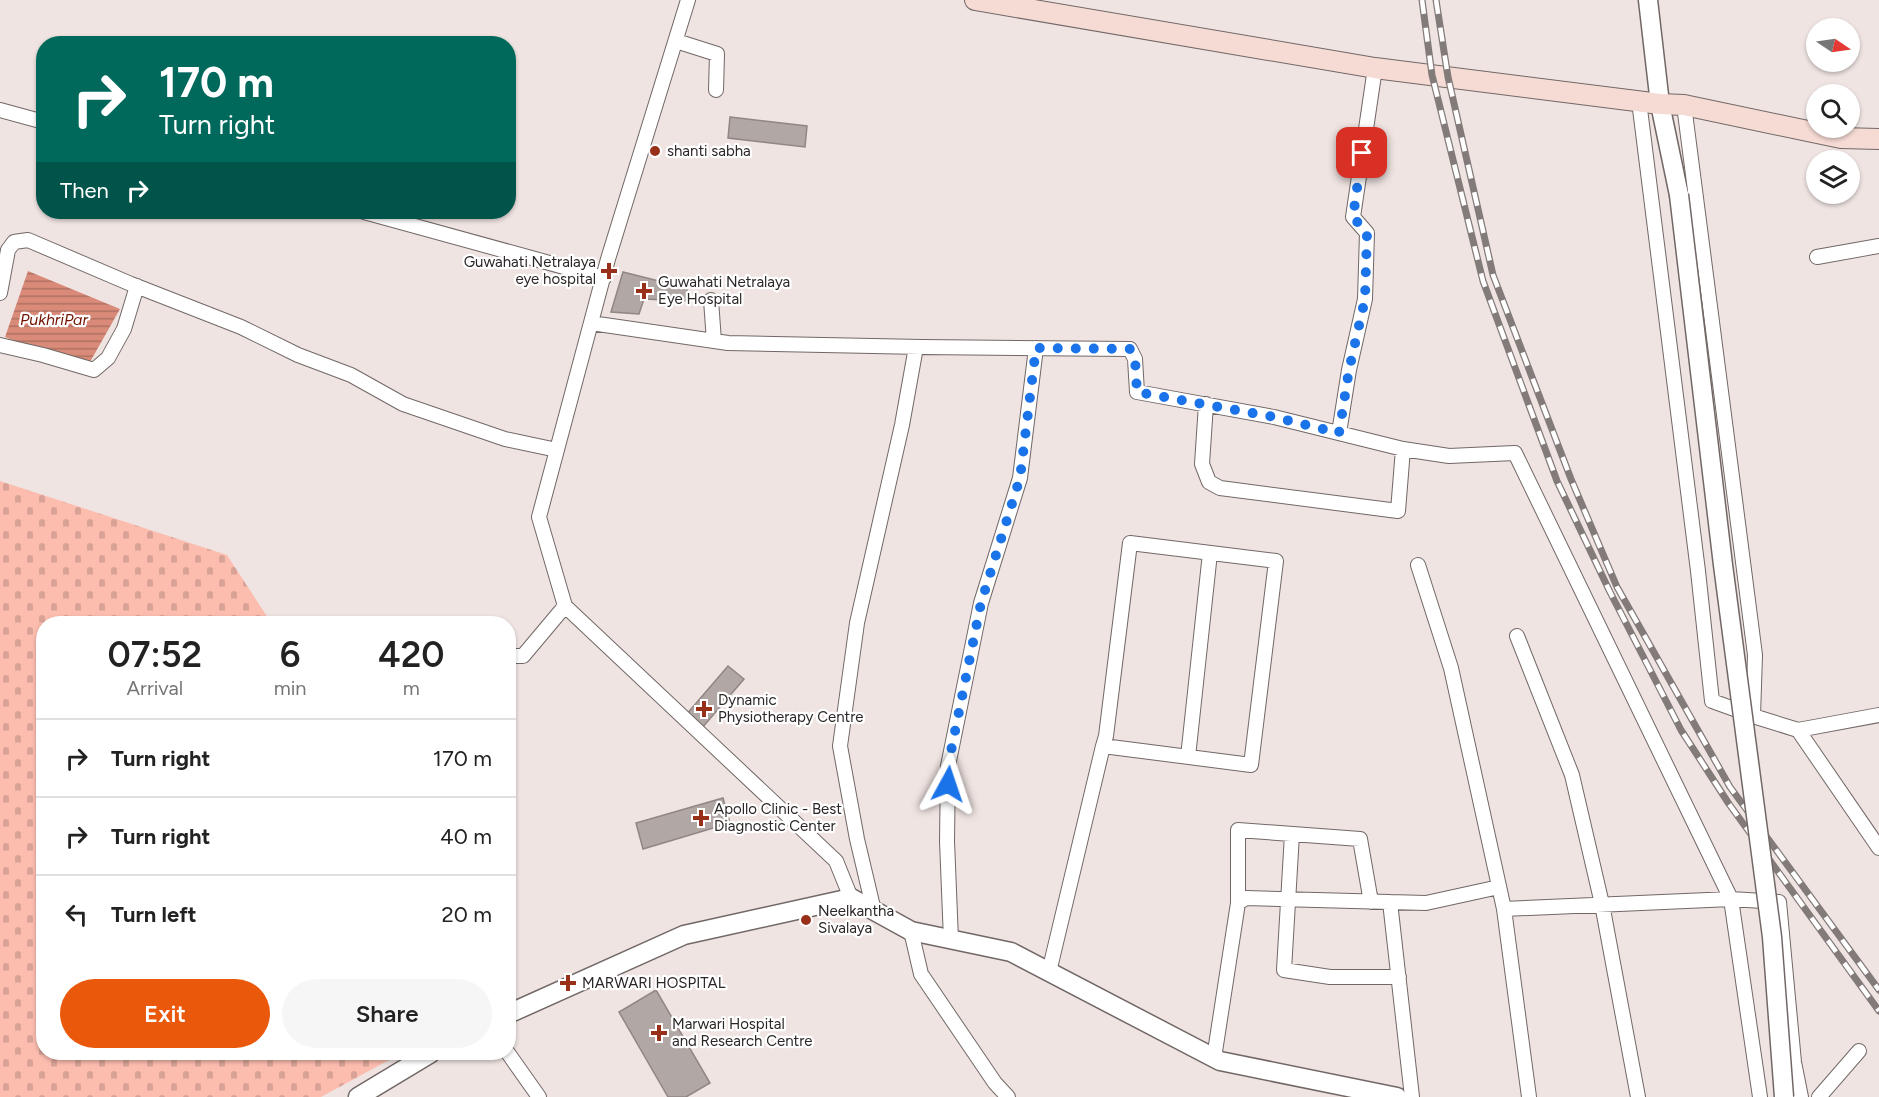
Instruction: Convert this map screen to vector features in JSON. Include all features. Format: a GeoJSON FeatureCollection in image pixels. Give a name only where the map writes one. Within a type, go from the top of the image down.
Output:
{"type":"FeatureCollection","features":[{"type":"Feature","properties":{"kind":"main road"},"geometry":{"type":"LineString","coordinates":[[975,0],[1376,68],[1660,104],[1684,105],[1842,138],[1879,139]]}},
{"type":"Feature","properties":{"kind":"street"},"geometry":{"type":"LineString","coordinates":[[688,0],[591,323],[539,517],[565,606],[836,861],[851,898],[911,931],[1011,952],[1220,1061],[1343,1091],[1397,1097]]}},
{"type":"Feature","properties":{"kind":"street"},"geometry":{"type":"LineString","coordinates":[[1648,0],[1660,104],[1678,195],[1723,565],[1772,937],[1784,1097]]}},
{"type":"Feature","properties":{"kind":"street"},"geometry":{"type":"LineString","coordinates":[[676,41],[717,54],[716,90]]}},
{"type":"Feature","properties":{"kind":"street"},"geometry":{"type":"LineString","coordinates":[[1339,433],[1349,370],[1365,299],[1367,233],[1353,217],[1376,68]]}},
{"type":"Feature","properties":{"kind":"street"},"geometry":{"type":"LineString","coordinates":[[1639,101],[1698,571],[1712,701],[1798,730],[1879,715]]}},
{"type":"Feature","properties":{"kind":"street"},"geometry":{"type":"LineString","coordinates":[[1684,105],[1755,655],[1753,716]]}},
{"type":"Feature","properties":{"kind":"street"},"geometry":{"type":"LineString","coordinates":[[0,110],[36,120]]}},
{"type":"Feature","properties":{"kind":"street"},"geometry":{"type":"LineString","coordinates":[[389,219],[604,278]]}},
{"type":"Feature","properties":{"kind":"street"},"geometry":{"type":"LineString","coordinates":[[0,293],[8,250],[14,242],[28,240],[241,327],[298,355],[351,375],[403,404],[505,439],[557,450]]}},
{"type":"Feature","properties":{"kind":"street"},"geometry":{"type":"LineString","coordinates":[[1817,257],[1879,246]]}},
{"type":"Feature","properties":{"kind":"street"},"geometry":{"type":"LineString","coordinates":[[0,345],[94,370],[108,358],[124,329],[137,286]]}},
{"type":"Feature","properties":{"kind":"street"},"geometry":{"type":"LineString","coordinates":[[711,300],[714,341]]}},
{"type":"Feature","properties":{"kind":"street"},"geometry":{"type":"LineString","coordinates":[[591,323],[728,343],[1130,349],[1135,359],[1137,392],[1274,417],[1403,449],[1449,456],[1515,453],[1731,899],[1760,1097]]}},
{"type":"Feature","properties":{"kind":"street"},"geometry":{"type":"LineString","coordinates":[[874,911],[857,839],[840,746],[858,622],[902,425],[916,347]]}},
{"type":"Feature","properties":{"kind":"street"},"geometry":{"type":"LineString","coordinates":[[951,940],[947,841],[948,766],[981,603],[1020,478],[1036,348]]}},
{"type":"Feature","properties":{"kind":"street"},"geometry":{"type":"LineString","coordinates":[[1206,404],[1203,465],[1209,482],[1220,488],[1398,511],[1403,449]]}},
{"type":"Feature","properties":{"kind":"street"},"geometry":{"type":"LineString","coordinates":[[1049,972],[1104,746],[1130,543],[1276,561],[1251,765],[1104,746]]}},
{"type":"Feature","properties":{"kind":"street"},"geometry":{"type":"LineString","coordinates":[[1188,757],[1210,553]]}},
{"type":"Feature","properties":{"kind":"street"},"geometry":{"type":"LineString","coordinates":[[1418,566],[1451,668],[1504,909],[1529,1097]]}},
{"type":"Feature","properties":{"kind":"street"},"geometry":{"type":"LineString","coordinates":[[516,656],[523,656],[565,606]]}},
{"type":"Feature","properties":{"kind":"street"},"geometry":{"type":"LineString","coordinates":[[1517,636],[1572,775],[1602,904],[1638,1097]]}},
{"type":"Feature","properties":{"kind":"street"},"geometry":{"type":"LineString","coordinates":[[1798,730],[1879,848]]}},
{"type":"Feature","properties":{"kind":"street"},"geometry":{"type":"LineString","coordinates":[[1214,1058],[1238,903],[1238,830],[1360,839],[1371,902]]}},
{"type":"Feature","properties":{"kind":"street"},"geometry":{"type":"LineString","coordinates":[[1292,834],[1284,970],[1330,977],[1398,977]]}},
{"type":"Feature","properties":{"kind":"street"},"geometry":{"type":"LineString","coordinates":[[1238,903],[1246,898],[1426,903],[1499,887]]}},
{"type":"Feature","properties":{"kind":"street"},"geometry":{"type":"LineString","coordinates":[[516,1010],[684,934],[851,898]]}},
{"type":"Feature","properties":{"kind":"street"},"geometry":{"type":"LineString","coordinates":[[1504,909],[1731,899],[1779,902],[1794,1062],[1801,1097]]}},
{"type":"Feature","properties":{"kind":"street"},"geometry":{"type":"LineString","coordinates":[[1390,902],[1412,1097]]}},
{"type":"Feature","properties":{"kind":"street"},"geometry":{"type":"LineString","coordinates":[[911,931],[921,974],[995,1083],[1008,1097]]}},
{"type":"Feature","properties":{"kind":"street"},"geometry":{"type":"LineString","coordinates":[[1819,1097],[1859,1051]]}},
{"type":"Feature","properties":{"kind":"street"},"geometry":{"type":"LineString","coordinates":[[358,1097],[419,1060]]}},
{"type":"Feature","properties":{"kind":"street"},"geometry":{"type":"LineString","coordinates":[[513,1060],[539,1097]]}},
{"type":"Feature","properties":{"kind":"green space"},"geometry":{"type":"Polygon","coordinates":[[[0,481],[227,555],[267,616],[36,616],[36,1060],[389,1060],[321,1097],[0,1097],[0,481]]]}},
{"type":"Feature","properties":{"kind":"water","name":"PukhriPar"},"geometry":{"type":"Polygon","coordinates":[[[28,271],[120,309],[86,369],[5,337],[28,271]]]}},
{"type":"Feature","properties":{"kind":"building"},"geometry":{"type":"Polygon","coordinates":[[[730,117],[807,126],[805,147],[728,138],[730,117]]]}},
{"type":"Feature","properties":{"kind":"building"},"geometry":{"type":"Polygon","coordinates":[[[623,272],[687,288],[686,301],[644,299],[639,314],[611,312],[623,272]]]}},
{"type":"Feature","properties":{"kind":"building"},"geometry":{"type":"Polygon","coordinates":[[[728,666],[744,679],[702,728],[686,715],[728,666]]]}},
{"type":"Feature","properties":{"kind":"building"},"geometry":{"type":"Polygon","coordinates":[[[723,798],[730,823],[643,849],[636,823],[723,798]]]}},
{"type":"Feature","properties":{"kind":"building"},"geometry":{"type":"Polygon","coordinates":[[[656,990],[710,1083],[686,1097],[668,1097],[619,1012],[656,990]]]}},
{"type":"Feature","properties":{"kind":"railway"},"geometry":{"type":"LineString","coordinates":[[1422,0],[1432,75],[1483,281],[1557,481],[1610,592],[1681,730],[1729,804],[1879,1011]]}},
{"type":"Feature","properties":{"kind":"railway"},"geometry":{"type":"LineString","coordinates":[[1436,0],[1448,77],[1493,275],[1571,479],[1617,587],[1730,787],[1879,990]]}},
{"type":"Feature","properties":{"kind":"place","name":"shanti sabha"},"geometry":{"type":"Point","coordinates":[655,151]}},
{"type":"Feature","properties":{"kind":"place","name":"Guwahati Netralaya eye hospital"},"geometry":{"type":"Point","coordinates":[609,271]}},
{"type":"Feature","properties":{"kind":"place","name":"Guwahati Netralaya Eye Hospital"},"geometry":{"type":"Point","coordinates":[644,291]}},
{"type":"Feature","properties":{"kind":"place","name":"Dynamic Physiotherapy Centre"},"geometry":{"type":"Point","coordinates":[704,709]}},
{"type":"Feature","properties":{"kind":"place","name":"Apollo Clinic - Best Diagnostic Center"},"geometry":{"type":"Point","coordinates":[701,818]}},
{"type":"Feature","properties":{"kind":"place","name":"Neelkantha Sivalaya"},"geometry":{"type":"Point","coordinates":[806,920]}},
{"type":"Feature","properties":{"kind":"place","name":"MARWARI HOSPITAL"},"geometry":{"type":"Point","coordinates":[568,983]}},
{"type":"Feature","properties":{"kind":"place","name":"Marwari Hospital and Research Centre"},"geometry":{"type":"Point","coordinates":[659,1033]}},
{"type":"Feature","properties":{"kind":"route"},"geometry":{"type":"LineString","coordinates":[[948,784],[948,766],[981,603],[1020,478],[1036,348],[1130,349],[1135,359],[1137,392],[1274,417],[1339,433],[1349,370],[1365,299],[1367,233],[1353,217],[1362,153]]}}]}
